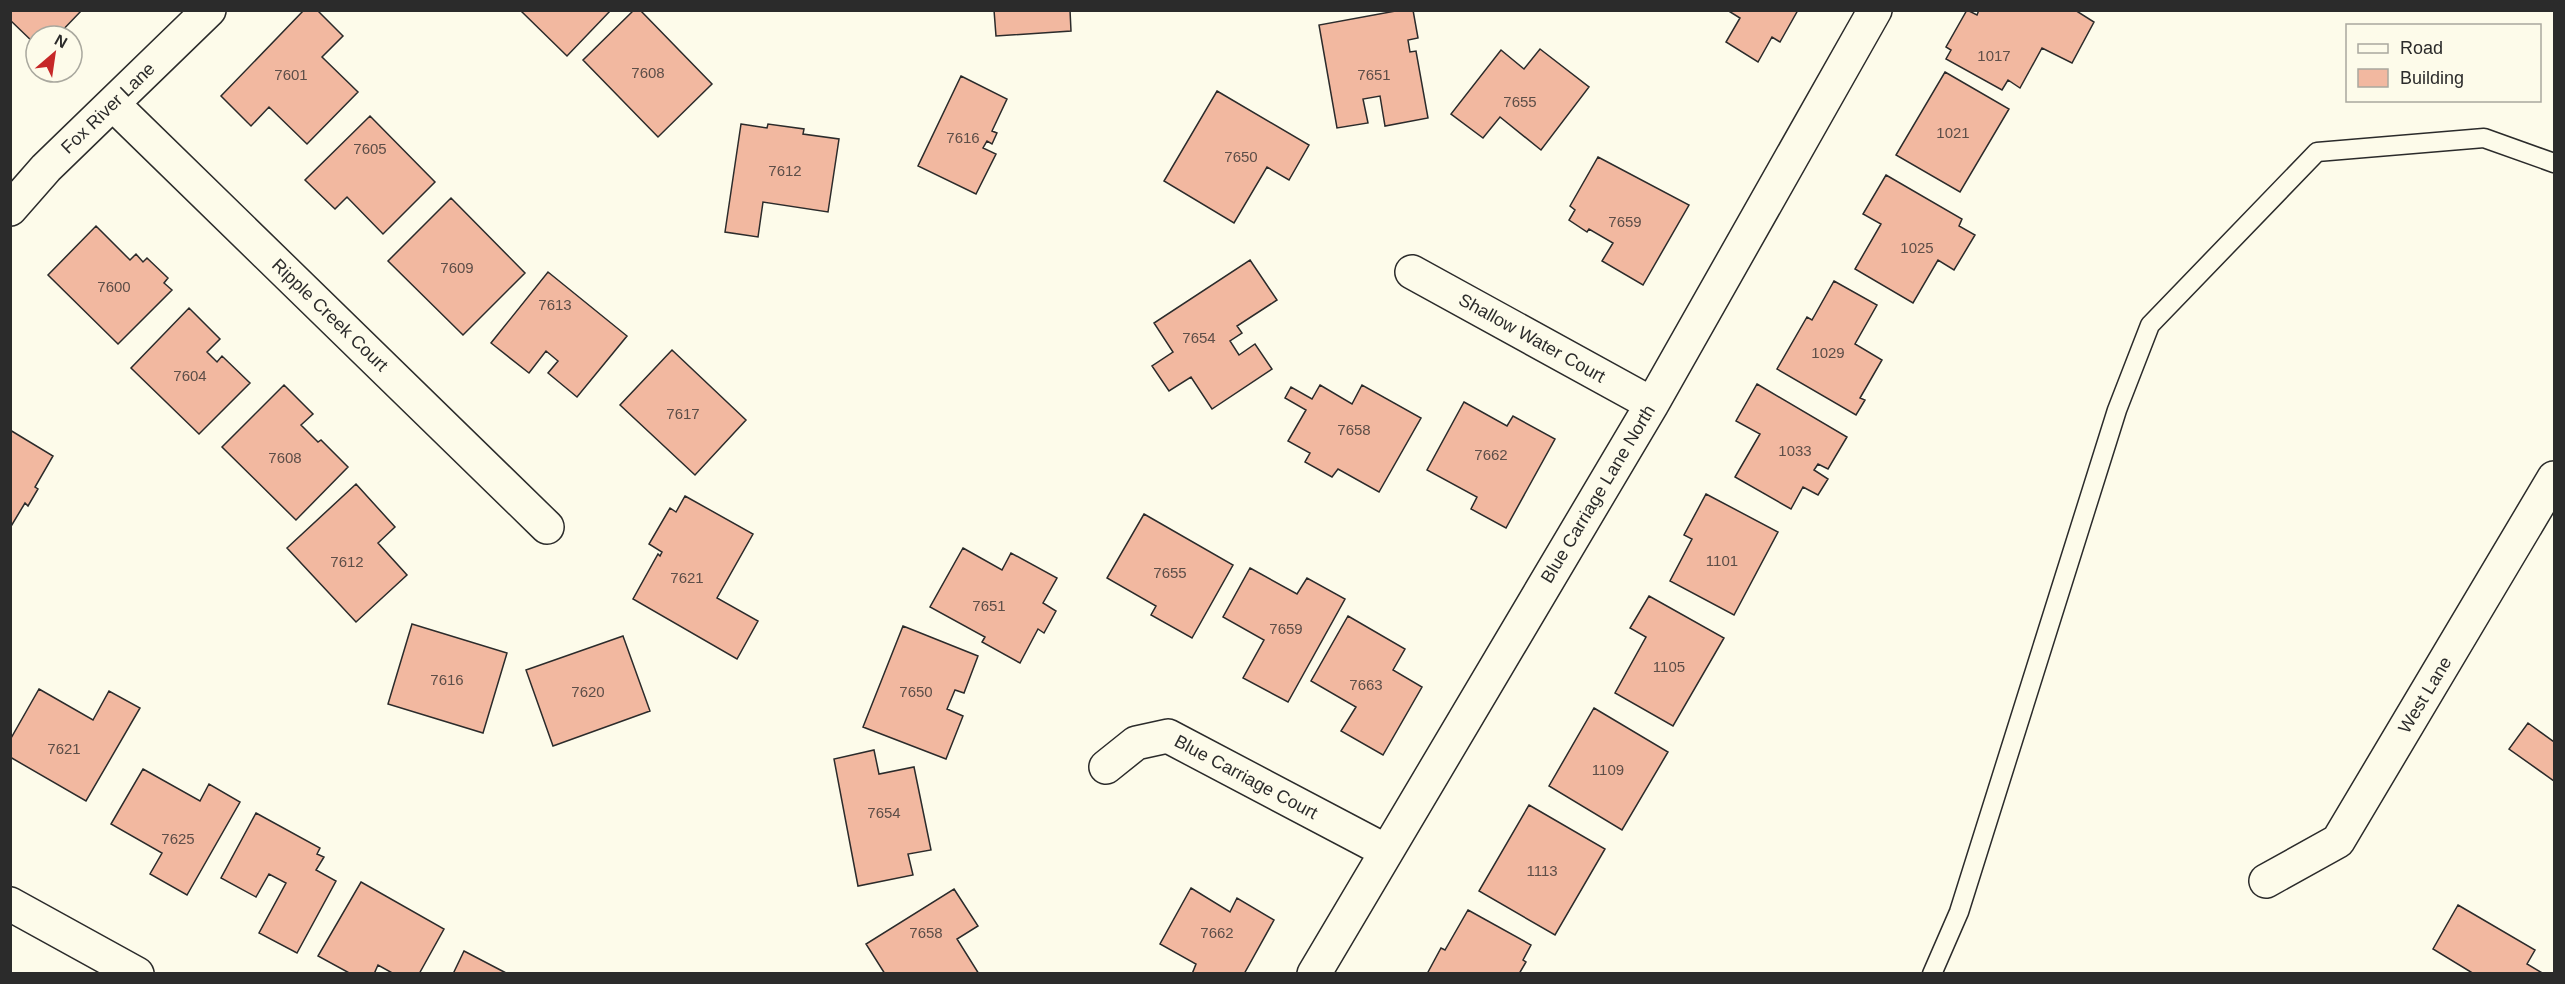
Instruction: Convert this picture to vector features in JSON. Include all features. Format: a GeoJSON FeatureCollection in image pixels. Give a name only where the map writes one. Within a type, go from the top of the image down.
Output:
{"type":"FeatureCollection","features":[{"type":"Feature","properties":{"kind":"street","name":"Fox River Lane"},"geometry":{"type":"LineString","coordinates":[[10,209],[46,168],[209,10]]}},
{"type":"Feature","properties":{"kind":"street","name":"Blue Carriage Lane North"},"geometry":{"type":"LineString","coordinates":[[1314,974],[1653,404],[1875,10]]}},
{"type":"Feature","properties":{"kind":"street","name":"Ripple Creek Court"},"geometry":{"type":"LineString","coordinates":[[113,104],[547,527]]}},
{"type":"Feature","properties":{"kind":"street","name":"Shallow Water Court"},"geometry":{"type":"LineString","coordinates":[[1412,272],[1653,404]]}},
{"type":"Feature","properties":{"kind":"street","name":"West Lane"},"geometry":{"type":"LineString","coordinates":[[2266,881],[2338,841],[2554,478]]}},
{"type":"Feature","properties":{"kind":"street","name":"Blue Carriage Court"},"geometry":{"type":"LineString","coordinates":[[1106,767],[1136,743],[1167,736],[1386,851]]}},
{"type":"Feature","properties":{"kind":"street"},"geometry":{"type":"LineString","coordinates":[[10,904],[137,974]]}},
{"type":"Feature","properties":{"kind":"lane"},"geometry":{"type":"LineString","coordinates":[[1932,974],[1959,912],[2117,410],[2150,325],[2318,152],[2484,138],[2554,163]]}},
{"type":"Feature","properties":{"kind":"building"},"geometry":{"type":"Polygon","coordinates":[[[10,10],[82,10],[69,24],[24,24],[24,33],[10,20],[10,10]]]}},
{"type":"Feature","properties":{"kind":"building"},"geometry":{"type":"Polygon","coordinates":[[[304,10],[317,10],[343,36],[322,57],[358,92],[307,144],[269,107],[251,126],[221,96],[304,10]]]}},
{"type":"Feature","properties":{"kind":"building"},"geometry":{"type":"Polygon","coordinates":[[[520,10],[611,10],[567,56],[520,10]]]}},
{"type":"Feature","properties":{"kind":"building"},"geometry":{"type":"Polygon","coordinates":[[[634,10],[640,10],[712,84],[658,137],[583,60],[634,10]]]}},
{"type":"Feature","properties":{"kind":"building"},"geometry":{"type":"Polygon","coordinates":[[[994,10],[1070,10],[1071,31],[996,36],[994,10]]]}},
{"type":"Feature","properties":{"kind":"building"},"geometry":{"type":"Polygon","coordinates":[[[1401,10],[1413,10],[1418,38],[1408,40],[1410,52],[1416,51],[1428,118],[1385,126],[1380,96],[1363,99],[1368,123],[1337,128],[1319,25],[1401,10]]]}},
{"type":"Feature","properties":{"kind":"building"},"geometry":{"type":"Polygon","coordinates":[[[1727,10],[1798,10],[1780,42],[1772,37],[1758,62],[1726,42],[1740,18],[1727,10]]]}},
{"type":"Feature","properties":{"kind":"building"},"geometry":{"type":"Polygon","coordinates":[[[1967,10],[1977,15],[1979,10],[2075,10],[2094,22],[2072,63],[2042,48],[2020,88],[2008,80],[2002,90],[1946,59],[1951,50],[1946,47],[1967,10]]]}},
{"type":"Feature","properties":{"kind":"building"},"geometry":{"type":"Polygon","coordinates":[[[1540,49],[1589,87],[1541,150],[1500,117],[1483,138],[1451,114],[1501,50],[1524,69],[1540,49]]]}},
{"type":"Feature","properties":{"kind":"building"},"geometry":{"type":"Polygon","coordinates":[[[1945,72],[2009,109],[1960,192],[1896,155],[1945,72]]]}},
{"type":"Feature","properties":{"kind":"building"},"geometry":{"type":"Polygon","coordinates":[[[961,76],[1007,99],[992,131],[997,133],[992,144],[987,141],[983,148],[996,154],[976,194],[918,166],[961,76]]]}},
{"type":"Feature","properties":{"kind":"building"},"geometry":{"type":"Polygon","coordinates":[[[1217,91],[1309,145],[1289,180],[1267,167],[1234,223],[1164,181],[1217,91]]]}},
{"type":"Feature","properties":{"kind":"building"},"geometry":{"type":"Polygon","coordinates":[[[370,116],[435,182],[383,234],[347,197],[335,209],[305,180],[370,116]]]}},
{"type":"Feature","properties":{"kind":"building"},"geometry":{"type":"Polygon","coordinates":[[[741,124],[767,128],[768,124],[804,129],[803,134],[839,139],[828,212],[763,202],[758,237],[725,232],[741,124]]]}},
{"type":"Feature","properties":{"kind":"building"},"geometry":{"type":"Polygon","coordinates":[[[1598,157],[1689,205],[1643,285],[1602,261],[1613,243],[1589,229],[1587,232],[1569,220],[1575,210],[1570,206],[1598,157]]]}},
{"type":"Feature","properties":{"kind":"building"},"geometry":{"type":"Polygon","coordinates":[[[1886,175],[1962,219],[1959,226],[1975,235],[1954,270],[1938,260],[1913,303],[1855,269],[1881,224],[1863,214],[1886,175]]]}},
{"type":"Feature","properties":{"kind":"building"},"geometry":{"type":"Polygon","coordinates":[[[451,198],[525,273],[463,335],[388,261],[451,198]]]}},
{"type":"Feature","properties":{"kind":"building"},"geometry":{"type":"Polygon","coordinates":[[[96,226],[130,260],[136,254],[143,262],[147,258],[168,278],[164,283],[172,290],[118,344],[48,275],[96,226]]]}},
{"type":"Feature","properties":{"kind":"building"},"geometry":{"type":"Polygon","coordinates":[[[1250,260],[1277,300],[1237,326],[1242,333],[1230,341],[1239,355],[1255,344],[1272,369],[1212,409],[1191,377],[1169,391],[1152,366],[1173,352],[1154,323],[1250,260]]]}},
{"type":"Feature","properties":{"kind":"building"},"geometry":{"type":"Polygon","coordinates":[[[548,272],[627,336],[577,397],[548,373],[558,361],[546,351],[529,373],[491,343],[548,272]]]}},
{"type":"Feature","properties":{"kind":"building"},"geometry":{"type":"Polygon","coordinates":[[[1834,281],[1877,305],[1855,344],[1882,360],[1860,398],[1865,400],[1856,415],[1777,369],[1807,317],[1812,320],[1834,281]]]}},
{"type":"Feature","properties":{"kind":"building"},"geometry":{"type":"Polygon","coordinates":[[[189,308],[220,339],[207,352],[217,362],[222,356],[250,383],[199,434],[131,368],[189,308]]]}},
{"type":"Feature","properties":{"kind":"building"},"geometry":{"type":"Polygon","coordinates":[[[672,350],[746,420],[695,475],[620,405],[672,350]]]}},
{"type":"Feature","properties":{"kind":"building"},"geometry":{"type":"Polygon","coordinates":[[[1757,384],[1847,437],[1828,469],[1818,464],[1814,470],[1828,479],[1818,495],[1803,487],[1791,509],[1735,477],[1760,434],[1736,421],[1757,384]]]}},
{"type":"Feature","properties":{"kind":"building"},"geometry":{"type":"Polygon","coordinates":[[[284,385],[313,414],[301,425],[318,442],[321,440],[348,467],[296,520],[222,447],[284,385]]]}},
{"type":"Feature","properties":{"kind":"building"},"geometry":{"type":"Polygon","coordinates":[[[1320,385],[1352,404],[1362,385],[1421,418],[1379,492],[1338,469],[1332,477],[1305,462],[1310,453],[1288,441],[1306,410],[1285,398],[1291,387],[1312,399],[1320,385]]]}},
{"type":"Feature","properties":{"kind":"building"},"geometry":{"type":"Polygon","coordinates":[[[1464,402],[1507,426],[1513,416],[1555,439],[1506,528],[1471,509],[1477,497],[1427,470],[1464,402]]]}},
{"type":"Feature","properties":{"kind":"building"},"geometry":{"type":"Polygon","coordinates":[[[10,430],[53,456],[35,487],[38,489],[28,506],[25,503],[10,528],[10,430]]]}},
{"type":"Feature","properties":{"kind":"building"},"geometry":{"type":"Polygon","coordinates":[[[356,484],[395,527],[378,543],[407,575],[356,622],[287,548],[356,484]]]}},
{"type":"Feature","properties":{"kind":"building"},"geometry":{"type":"Polygon","coordinates":[[[1706,494],[1778,532],[1734,615],[1670,581],[1692,539],[1684,535],[1706,494]]]}},
{"type":"Feature","properties":{"kind":"building"},"geometry":{"type":"Polygon","coordinates":[[[685,496],[753,534],[717,598],[758,621],[737,659],[633,599],[658,554],[660,556],[662,552],[649,544],[670,508],[676,512],[685,496]]]}},
{"type":"Feature","properties":{"kind":"building"},"geometry":{"type":"Polygon","coordinates":[[[1144,514],[1233,565],[1192,638],[1151,615],[1156,606],[1107,578],[1144,514]]]}},
{"type":"Feature","properties":{"kind":"building"},"geometry":{"type":"Polygon","coordinates":[[[963,548],[1002,570],[1011,553],[1057,578],[1043,603],[1056,611],[1044,633],[1038,629],[1020,663],[982,642],[985,637],[930,607],[963,548]]]}},
{"type":"Feature","properties":{"kind":"building"},"geometry":{"type":"Polygon","coordinates":[[[1250,568],[1297,594],[1307,578],[1345,599],[1288,702],[1243,678],[1264,640],[1223,617],[1250,568]]]}},
{"type":"Feature","properties":{"kind":"building"},"geometry":{"type":"Polygon","coordinates":[[[1649,596],[1724,638],[1673,726],[1615,693],[1646,637],[1630,628],[1649,596]]]}},
{"type":"Feature","properties":{"kind":"building"},"geometry":{"type":"Polygon","coordinates":[[[1348,616],[1405,649],[1393,670],[1422,687],[1383,755],[1341,731],[1356,707],[1311,681],[1348,616]]]}},
{"type":"Feature","properties":{"kind":"building"},"geometry":{"type":"Polygon","coordinates":[[[412,624],[507,653],[483,733],[388,704],[412,624]]]}},
{"type":"Feature","properties":{"kind":"building"},"geometry":{"type":"Polygon","coordinates":[[[903,626],[978,656],[964,693],[955,690],[947,709],[963,716],[946,759],[863,727],[903,626]]]}},
{"type":"Feature","properties":{"kind":"building"},"geometry":{"type":"Polygon","coordinates":[[[623,636],[650,711],[553,746],[526,670],[623,636]]]}},
{"type":"Feature","properties":{"kind":"building"},"geometry":{"type":"Polygon","coordinates":[[[39,689],[93,720],[109,691],[140,708],[86,801],[10,757],[10,740],[39,689]]]}},
{"type":"Feature","properties":{"kind":"building"},"geometry":{"type":"Polygon","coordinates":[[[1594,708],[1668,752],[1622,830],[1549,786],[1594,708]]]}},
{"type":"Feature","properties":{"kind":"building"},"geometry":{"type":"Polygon","coordinates":[[[2528,723],[2554,742],[2554,781],[2509,749],[2528,723]]]}},
{"type":"Feature","properties":{"kind":"building"},"geometry":{"type":"Polygon","coordinates":[[[874,750],[879,774],[914,767],[931,850],[908,854],[913,875],[858,886],[834,759],[874,750]]]}},
{"type":"Feature","properties":{"kind":"building"},"geometry":{"type":"Polygon","coordinates":[[[143,769],[200,801],[209,784],[240,802],[187,895],[150,874],[162,853],[111,824],[143,769]]]}},
{"type":"Feature","properties":{"kind":"building"},"geometry":{"type":"Polygon","coordinates":[[[1529,805],[1605,849],[1555,935],[1479,891],[1529,805]]]}},
{"type":"Feature","properties":{"kind":"building"},"geometry":{"type":"Polygon","coordinates":[[[256,813],[320,848],[317,854],[324,857],[316,870],[336,881],[297,953],[259,933],[286,883],[269,874],[256,897],[221,878],[256,813]]]}},
{"type":"Feature","properties":{"kind":"building"},"geometry":{"type":"Polygon","coordinates":[[[361,882],[444,929],[419,974],[394,974],[378,965],[374,974],[351,974],[318,956],[361,882]]]}},
{"type":"Feature","properties":{"kind":"building"},"geometry":{"type":"Polygon","coordinates":[[[1191,888],[1230,912],[1237,898],[1274,920],[1244,974],[1192,974],[1196,964],[1160,944],[1191,888]]]}},
{"type":"Feature","properties":{"kind":"building"},"geometry":{"type":"Polygon","coordinates":[[[954,889],[978,926],[957,939],[979,974],[885,974],[866,944],[954,889]]]}},
{"type":"Feature","properties":{"kind":"building"},"geometry":{"type":"Polygon","coordinates":[[[2458,905],[2535,950],[2527,964],[2544,974],[2474,974],[2433,949],[2458,905]]]}},
{"type":"Feature","properties":{"kind":"building"},"geometry":{"type":"Polygon","coordinates":[[[1468,910],[1531,945],[1523,960],[1526,962],[1519,974],[1427,974],[1441,948],[1445,950],[1468,910]]]}},
{"type":"Feature","properties":{"kind":"building"},"geometry":{"type":"Polygon","coordinates":[[[464,951],[508,974],[453,974],[464,951]]]}}]}
